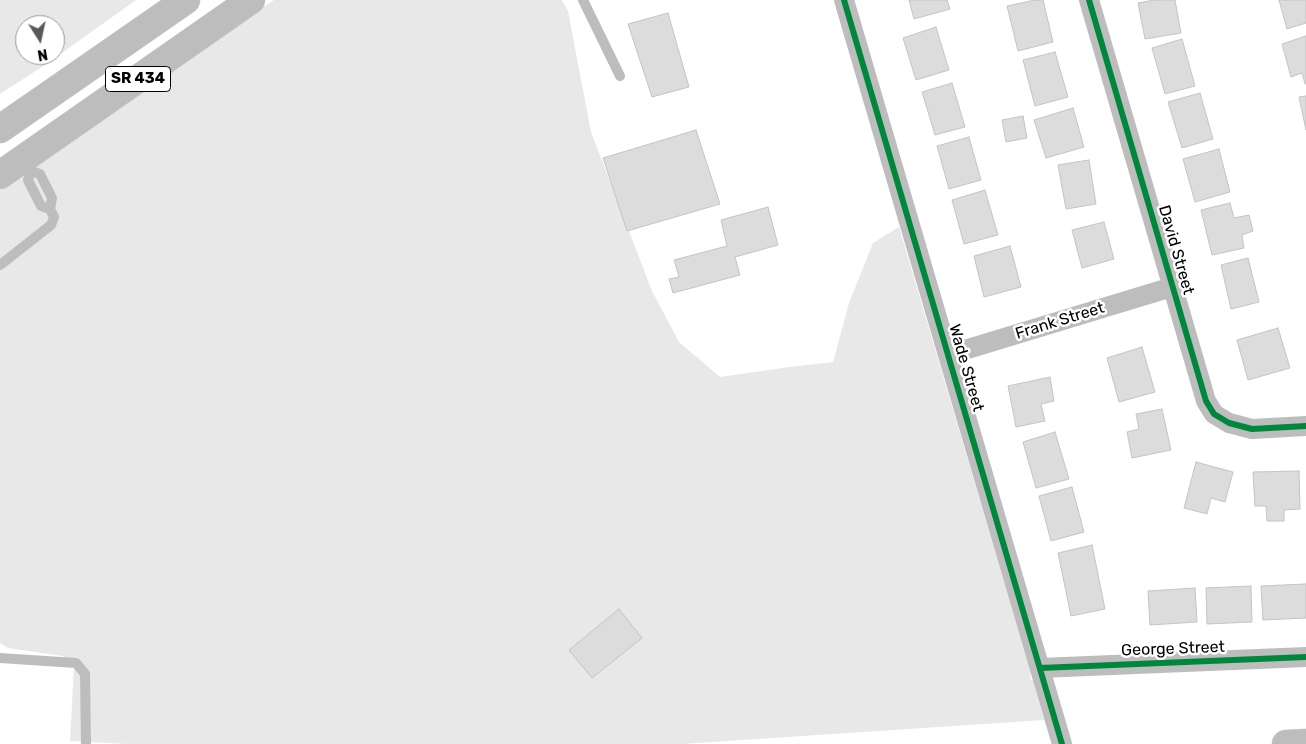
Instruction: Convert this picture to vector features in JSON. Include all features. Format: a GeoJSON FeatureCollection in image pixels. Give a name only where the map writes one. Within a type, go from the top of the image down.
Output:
{"type":"FeatureCollection","features":[{"type":"Feature","properties":{"kind":"main road","name":"SR 434"},"geometry":{"type":"LineString","coordinates":[[0,129],[186,0]]}},
{"type":"Feature","properties":{"kind":"main road","name":"SR 434"},"geometry":{"type":"LineString","coordinates":[[18,166],[251,0]]}},
{"type":"Feature","properties":{"kind":"main road"},"geometry":{"type":"LineString","coordinates":[[18,166],[17,148],[22,134],[46,97]]}},
{"type":"Feature","properties":{"kind":"main road"},"geometry":{"type":"LineString","coordinates":[[1286,744],[1306,743]]}},
{"type":"Feature","properties":{"kind":"street","name":"Wade Street"},"geometry":{"type":"LineString","coordinates":[[844,0],[1062,744]]}},
{"type":"Feature","properties":{"kind":"street","name":"David Street"},"geometry":{"type":"LineString","coordinates":[[1089,0],[1206,401],[1214,414],[1229,423],[1252,429],[1306,426]]}},
{"type":"Feature","properties":{"kind":"street","name":"Frank Street"},"geometry":{"type":"LineString","coordinates":[[948,355],[1172,287]]}},
{"type":"Feature","properties":{"kind":"street","name":"George Street"},"geometry":{"type":"LineString","coordinates":[[1040,668],[1306,657]]}},
{"type":"Feature","properties":{"kind":"lane"},"geometry":{"type":"LineString","coordinates":[[583,0],[620,76]]}},
{"type":"Feature","properties":{"kind":"lane"},"geometry":{"type":"LineString","coordinates":[[0,265],[52,224],[54,216],[50,209],[41,206],[28,180],[18,166]]}},
{"type":"Feature","properties":{"kind":"lane"},"geometry":{"type":"LineString","coordinates":[[0,658],[76,663],[85,674],[86,744]]}},
{"type":"Feature","properties":{"kind":"shaded area"},"geometry":{"type":"Polygon","coordinates":[[[0,0],[136,0],[65,51],[65,15],[15,15],[15,65],[45,65],[0,94],[0,0]]]}},
{"type":"Feature","properties":{"kind":"shaded area"},"geometry":{"type":"Polygon","coordinates":[[[274,0],[562,0],[568,11],[591,132],[652,291],[679,342],[720,377],[833,362],[849,303],[873,243],[899,227],[1044,720],[682,744],[127,744],[70,741],[74,667],[63,656],[8,648],[0,643],[0,189],[216,38],[274,0]]]}},
{"type":"Feature","properties":{"kind":"building"},"geometry":{"type":"Polygon","coordinates":[[[909,0],[947,0],[950,9],[914,19],[909,0]]]}},
{"type":"Feature","properties":{"kind":"building"},"geometry":{"type":"Polygon","coordinates":[[[1043,0],[1053,42],[1018,51],[1007,6],[1043,0]]]}},
{"type":"Feature","properties":{"kind":"building"},"geometry":{"type":"Polygon","coordinates":[[[1154,0],[1175,0],[1181,33],[1145,39],[1138,3],[1154,0]]]}},
{"type":"Feature","properties":{"kind":"building"},"geometry":{"type":"Polygon","coordinates":[[[1279,0],[1306,0],[1306,23],[1287,29],[1279,0]]]}},
{"type":"Feature","properties":{"kind":"building"},"geometry":{"type":"Polygon","coordinates":[[[668,13],[689,87],[652,97],[628,24],[668,13]]]}},
{"type":"Feature","properties":{"kind":"building"},"geometry":{"type":"Polygon","coordinates":[[[936,27],[949,70],[916,80],[903,38],[936,27]]]}},
{"type":"Feature","properties":{"kind":"building"},"geometry":{"type":"Polygon","coordinates":[[[1306,36],[1305,84],[1302,73],[1291,77],[1282,44],[1306,36]]]}},
{"type":"Feature","properties":{"kind":"building"},"geometry":{"type":"Polygon","coordinates":[[[1182,39],[1195,86],[1165,94],[1152,48],[1182,39]]]}},
{"type":"Feature","properties":{"kind":"building"},"geometry":{"type":"Polygon","coordinates":[[[1055,52],[1068,97],[1035,106],[1023,60],[1055,52]]]}},
{"type":"Feature","properties":{"kind":"building"},"geometry":{"type":"Polygon","coordinates":[[[952,83],[965,127],[935,135],[922,92],[952,83]]]}},
{"type":"Feature","properties":{"kind":"building"},"geometry":{"type":"Polygon","coordinates":[[[1200,93],[1213,139],[1182,148],[1168,102],[1200,93]]]}},
{"type":"Feature","properties":{"kind":"building"},"geometry":{"type":"Polygon","coordinates":[[[1306,96],[1306,130],[1299,97],[1306,96]]]}},
{"type":"Feature","properties":{"kind":"building"},"geometry":{"type":"Polygon","coordinates":[[[1073,108],[1084,147],[1046,158],[1034,120],[1073,108]]]}},
{"type":"Feature","properties":{"kind":"building"},"geometry":{"type":"Polygon","coordinates":[[[1023,116],[1027,138],[1006,142],[1002,120],[1023,116]]]}},
{"type":"Feature","properties":{"kind":"building"},"geometry":{"type":"Polygon","coordinates":[[[696,130],[720,204],[627,231],[603,158],[696,130]]]}},
{"type":"Feature","properties":{"kind":"building"},"geometry":{"type":"Polygon","coordinates":[[[969,137],[981,180],[949,189],[937,146],[969,137]]]}},
{"type":"Feature","properties":{"kind":"building"},"geometry":{"type":"Polygon","coordinates":[[[1219,149],[1230,192],[1195,202],[1183,159],[1219,149]]]}},
{"type":"Feature","properties":{"kind":"building"},"geometry":{"type":"Polygon","coordinates":[[[1089,160],[1096,204],[1066,209],[1058,165],[1089,160]]]}},
{"type":"Feature","properties":{"kind":"building"},"geometry":{"type":"Polygon","coordinates":[[[985,190],[998,235],[964,244],[952,200],[985,190]]]}},
{"type":"Feature","properties":{"kind":"building"},"geometry":{"type":"Polygon","coordinates":[[[1230,203],[1234,218],[1249,215],[1253,231],[1242,235],[1244,248],[1212,255],[1201,210],[1230,203]]]}},
{"type":"Feature","properties":{"kind":"building"},"geometry":{"type":"Polygon","coordinates":[[[768,207],[778,245],[735,257],[740,275],[673,293],[669,279],[679,277],[674,260],[727,246],[721,220],[768,207]]]}},
{"type":"Feature","properties":{"kind":"building"},"geometry":{"type":"Polygon","coordinates":[[[1104,222],[1114,259],[1082,268],[1072,230],[1104,222]]]}},
{"type":"Feature","properties":{"kind":"building"},"geometry":{"type":"Polygon","coordinates":[[[1010,246],[1021,287],[984,297],[974,256],[1010,246]]]}},
{"type":"Feature","properties":{"kind":"building"},"geometry":{"type":"Polygon","coordinates":[[[1248,258],[1259,302],[1231,309],[1221,265],[1248,258]]]}},
{"type":"Feature","properties":{"kind":"building"},"geometry":{"type":"Polygon","coordinates":[[[1278,328],[1290,368],[1248,380],[1237,340],[1278,328]]]}},
{"type":"Feature","properties":{"kind":"building"},"geometry":{"type":"Polygon","coordinates":[[[1142,347],[1155,392],[1119,402],[1107,358],[1142,347]]]}},
{"type":"Feature","properties":{"kind":"building"},"geometry":{"type":"Polygon","coordinates":[[[1050,377],[1054,401],[1041,404],[1045,421],[1016,427],[1008,386],[1050,377]]]}},
{"type":"Feature","properties":{"kind":"building"},"geometry":{"type":"Polygon","coordinates":[[[1162,409],[1171,450],[1132,458],[1127,432],[1139,429],[1136,414],[1162,409]]]}},
{"type":"Feature","properties":{"kind":"building"},"geometry":{"type":"Polygon","coordinates":[[[1055,432],[1069,479],[1036,488],[1023,442],[1055,432]]]}},
{"type":"Feature","properties":{"kind":"building"},"geometry":{"type":"Polygon","coordinates":[[[1196,462],[1233,472],[1225,502],[1211,498],[1207,514],[1184,508],[1196,462]]]}},
{"type":"Feature","properties":{"kind":"building"},"geometry":{"type":"Polygon","coordinates":[[[1299,471],[1300,509],[1284,510],[1284,521],[1267,521],[1266,506],[1255,506],[1253,472],[1299,471]]]}},
{"type":"Feature","properties":{"kind":"building"},"geometry":{"type":"Polygon","coordinates":[[[1072,487],[1084,532],[1051,541],[1039,496],[1072,487]]]}},
{"type":"Feature","properties":{"kind":"building"},"geometry":{"type":"Polygon","coordinates":[[[1092,545],[1105,609],[1071,616],[1058,553],[1092,545]]]}},
{"type":"Feature","properties":{"kind":"building"},"geometry":{"type":"Polygon","coordinates":[[[1306,584],[1306,618],[1263,620],[1261,586],[1306,584]]]}},
{"type":"Feature","properties":{"kind":"building"},"geometry":{"type":"Polygon","coordinates":[[[1251,586],[1252,622],[1207,624],[1206,588],[1251,586]]]}},
{"type":"Feature","properties":{"kind":"building"},"geometry":{"type":"Polygon","coordinates":[[[1195,588],[1197,622],[1150,625],[1148,591],[1195,588]]]}},
{"type":"Feature","properties":{"kind":"building"},"geometry":{"type":"Polygon","coordinates":[[[619,609],[642,638],[592,678],[569,650],[619,609]]]}},
{"type":"Feature","properties":{"kind":"cycle path"},"geometry":{"type":"LineString","coordinates":[[844,0],[1062,744]]}},
{"type":"Feature","properties":{"kind":"cycle path"},"geometry":{"type":"LineString","coordinates":[[1089,0],[1206,401],[1214,414],[1229,423],[1252,429],[1306,426]]}},
{"type":"Feature","properties":{"kind":"cycle path"},"geometry":{"type":"LineString","coordinates":[[1040,668],[1306,657]]}}]}
